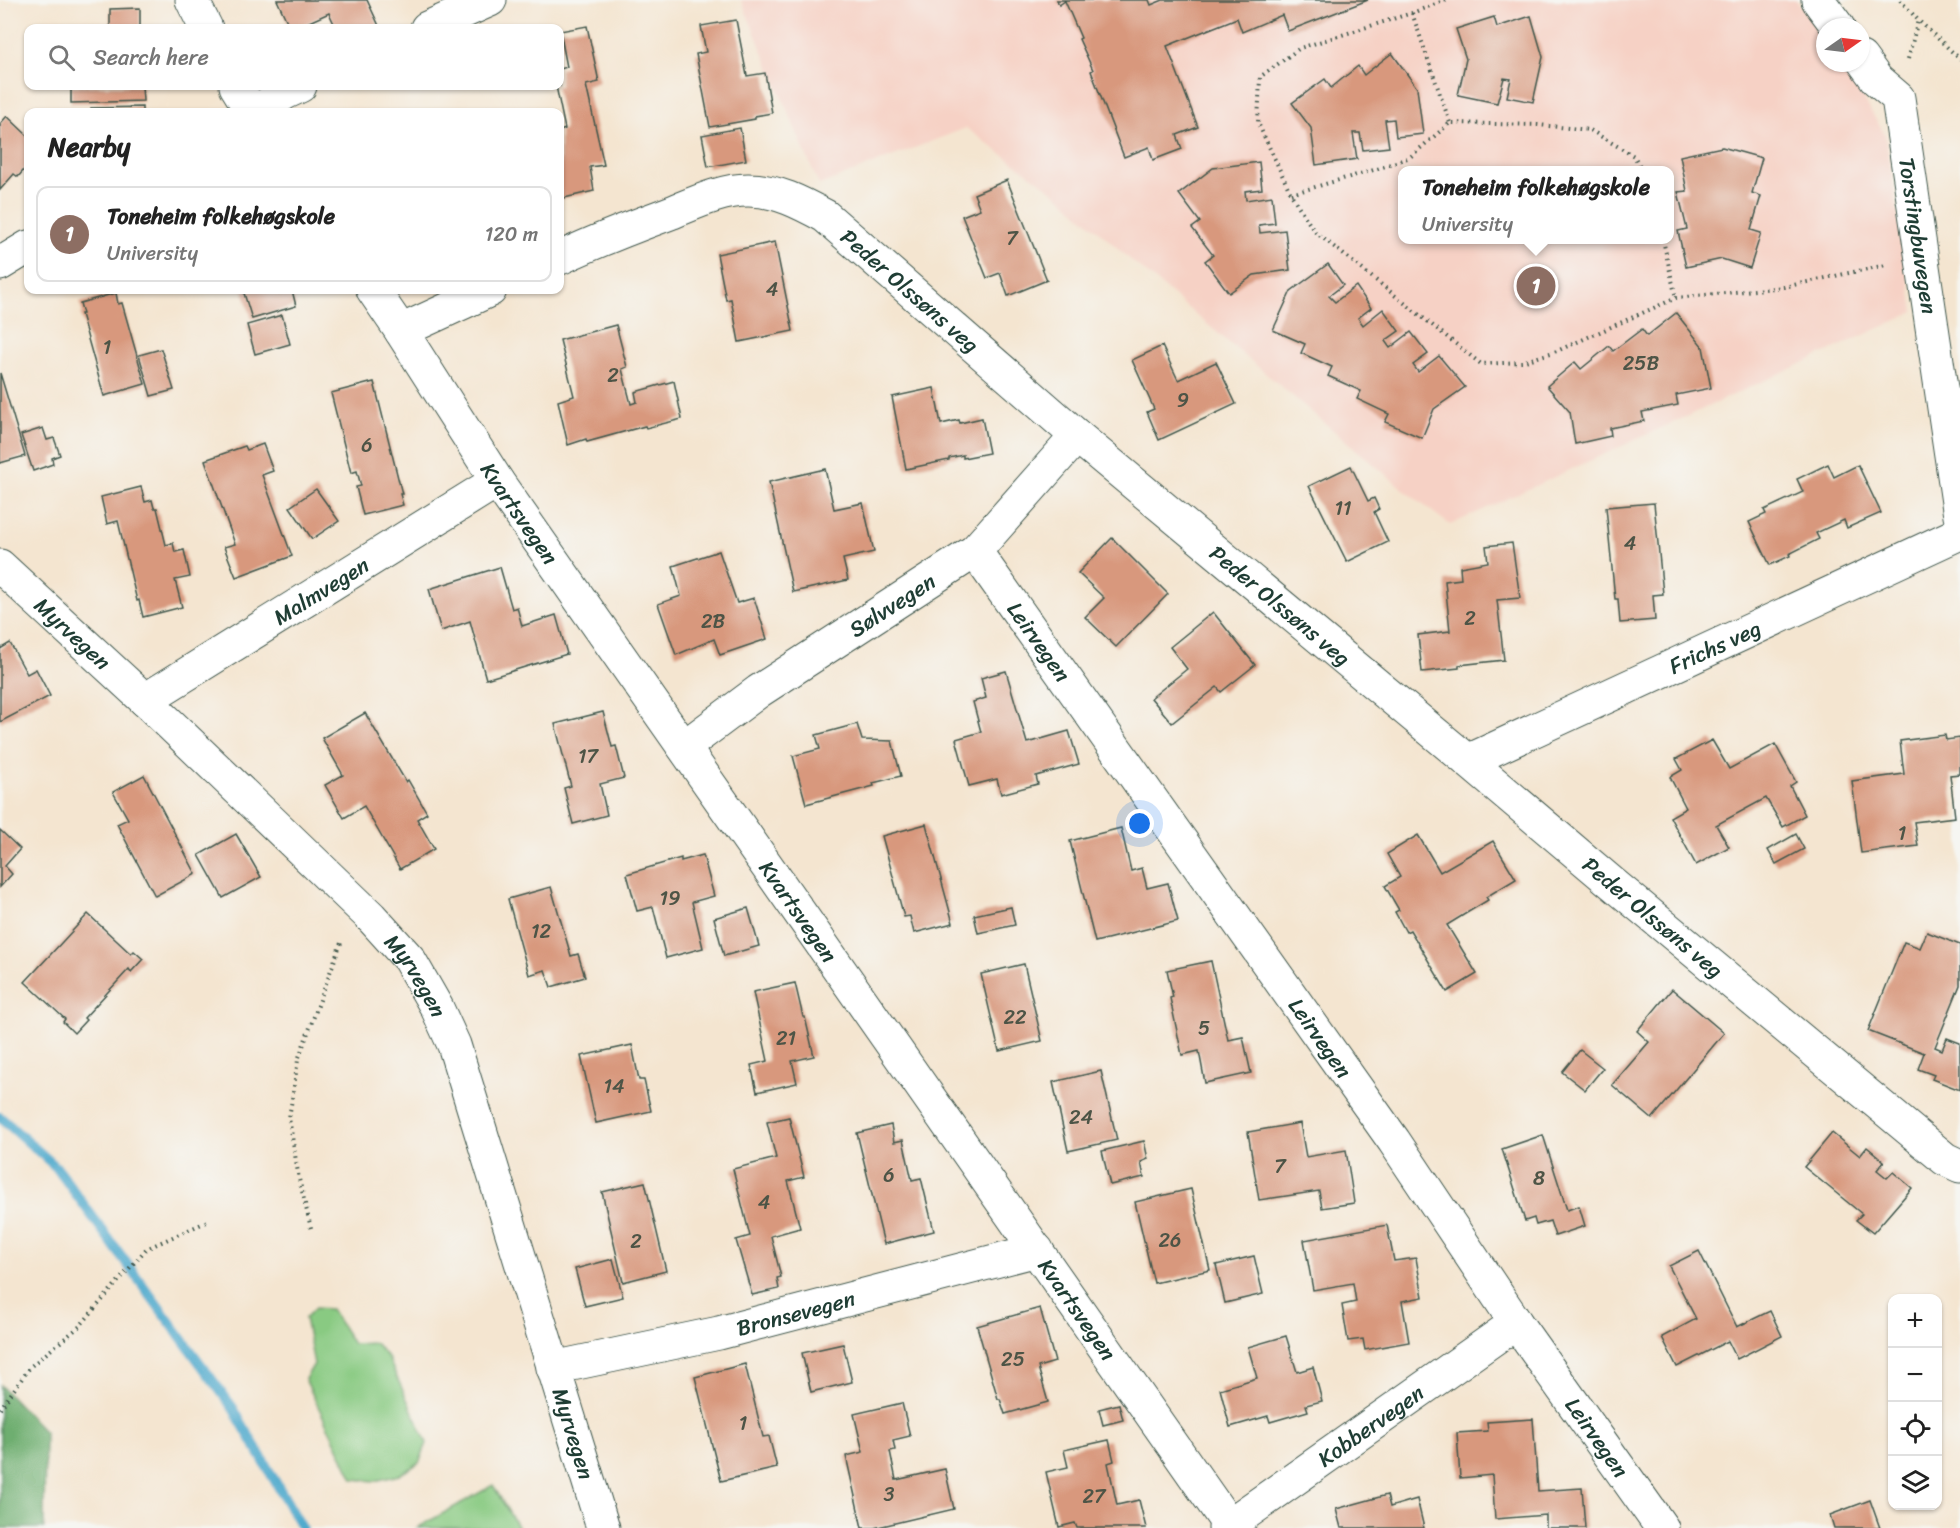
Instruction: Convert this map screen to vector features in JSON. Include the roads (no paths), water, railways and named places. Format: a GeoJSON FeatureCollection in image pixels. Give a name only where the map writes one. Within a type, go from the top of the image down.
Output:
{"type":"FeatureCollection","features":[{"type":"Feature","properties":{"kind":"street"},"geometry":{"type":"LineString","coordinates":[[192,0],[204,24]]}},
{"type":"Feature","properties":{"kind":"street"},"geometry":{"type":"LineString","coordinates":[[435,24],[489,0]]}},
{"type":"Feature","properties":{"kind":"street"},"geometry":{"type":"LineString","coordinates":[[1818,0],[1831,18]]}},
{"type":"Feature","properties":{"kind":"street","name":"Torstingbuvegen"},"geometry":{"type":"LineString","coordinates":[[1870,70],[1898,98],[1960,516]]}},
{"type":"Feature","properties":{"kind":"street"},"geometry":{"type":"LineString","coordinates":[[239,90],[250,108]]}},
{"type":"Feature","properties":{"kind":"street"},"geometry":{"type":"LineString","coordinates":[[260,108],[291,90]]}},
{"type":"Feature","properties":{"kind":"street","name":"Peder Olssøns veg"},"geometry":{"type":"LineString","coordinates":[[564,256],[601,239],[713,196],[748,190],[781,195],[825,216],[1077,436],[1468,761],[1612,884],[1936,1152],[1960,1166]]}},
{"type":"Feature","properties":{"kind":"street"},"geometry":{"type":"LineString","coordinates":[[0,264],[24,249]]}},
{"type":"Feature","properties":{"kind":"street","name":"Kvartsvegen"},"geometry":{"type":"LineString","coordinates":[[376,294],[497,481],[1006,1209],[1037,1250],[1228,1527]]}},
{"type":"Feature","properties":{"kind":"street"},"geometry":{"type":"LineString","coordinates":[[401,331],[481,294]]}},
{"type":"Feature","properties":{"kind":"street","name":"Sølvvegen"},"geometry":{"type":"LineString","coordinates":[[684,747],[759,691],[975,551],[1077,436]]}},
{"type":"Feature","properties":{"kind":"street","name":"Malmvegen"},"geometry":{"type":"LineString","coordinates":[[145,699],[497,481]]}},
{"type":"Feature","properties":{"kind":"street","name":"Frichs veg"},"geometry":{"type":"LineString","coordinates":[[1468,761],[1960,533]]}},
{"type":"Feature","properties":{"kind":"street","name":"Leirvegen"},"geometry":{"type":"LineString","coordinates":[[975,551],[1394,1141],[1516,1323],[1662,1528]]}},
{"type":"Feature","properties":{"kind":"street","name":"Myrvegen"},"geometry":{"type":"LineString","coordinates":[[0,566],[145,699],[372,917],[409,959],[437,1008],[454,1045],[603,1528]]}},
{"type":"Feature","properties":{"kind":"street","name":"Bronsevegen"},"geometry":{"type":"LineString","coordinates":[[554,1368],[719,1333],[1037,1250]]}},
{"type":"Feature","properties":{"kind":"street","name":"Kobbervegen"},"geometry":{"type":"LineString","coordinates":[[1228,1527],[1516,1323]]}},
{"type":"Feature","properties":{"kind":"waterway"},"geometry":{"type":"LineString","coordinates":[[0,1117],[56,1167],[233,1408],[302,1528]]}},
{"type":"Feature","properties":{"kind":"place","name":"Toneheim folkehøgskole"},"geometry":{"type":"Point","coordinates":[1536,286]}}]}
